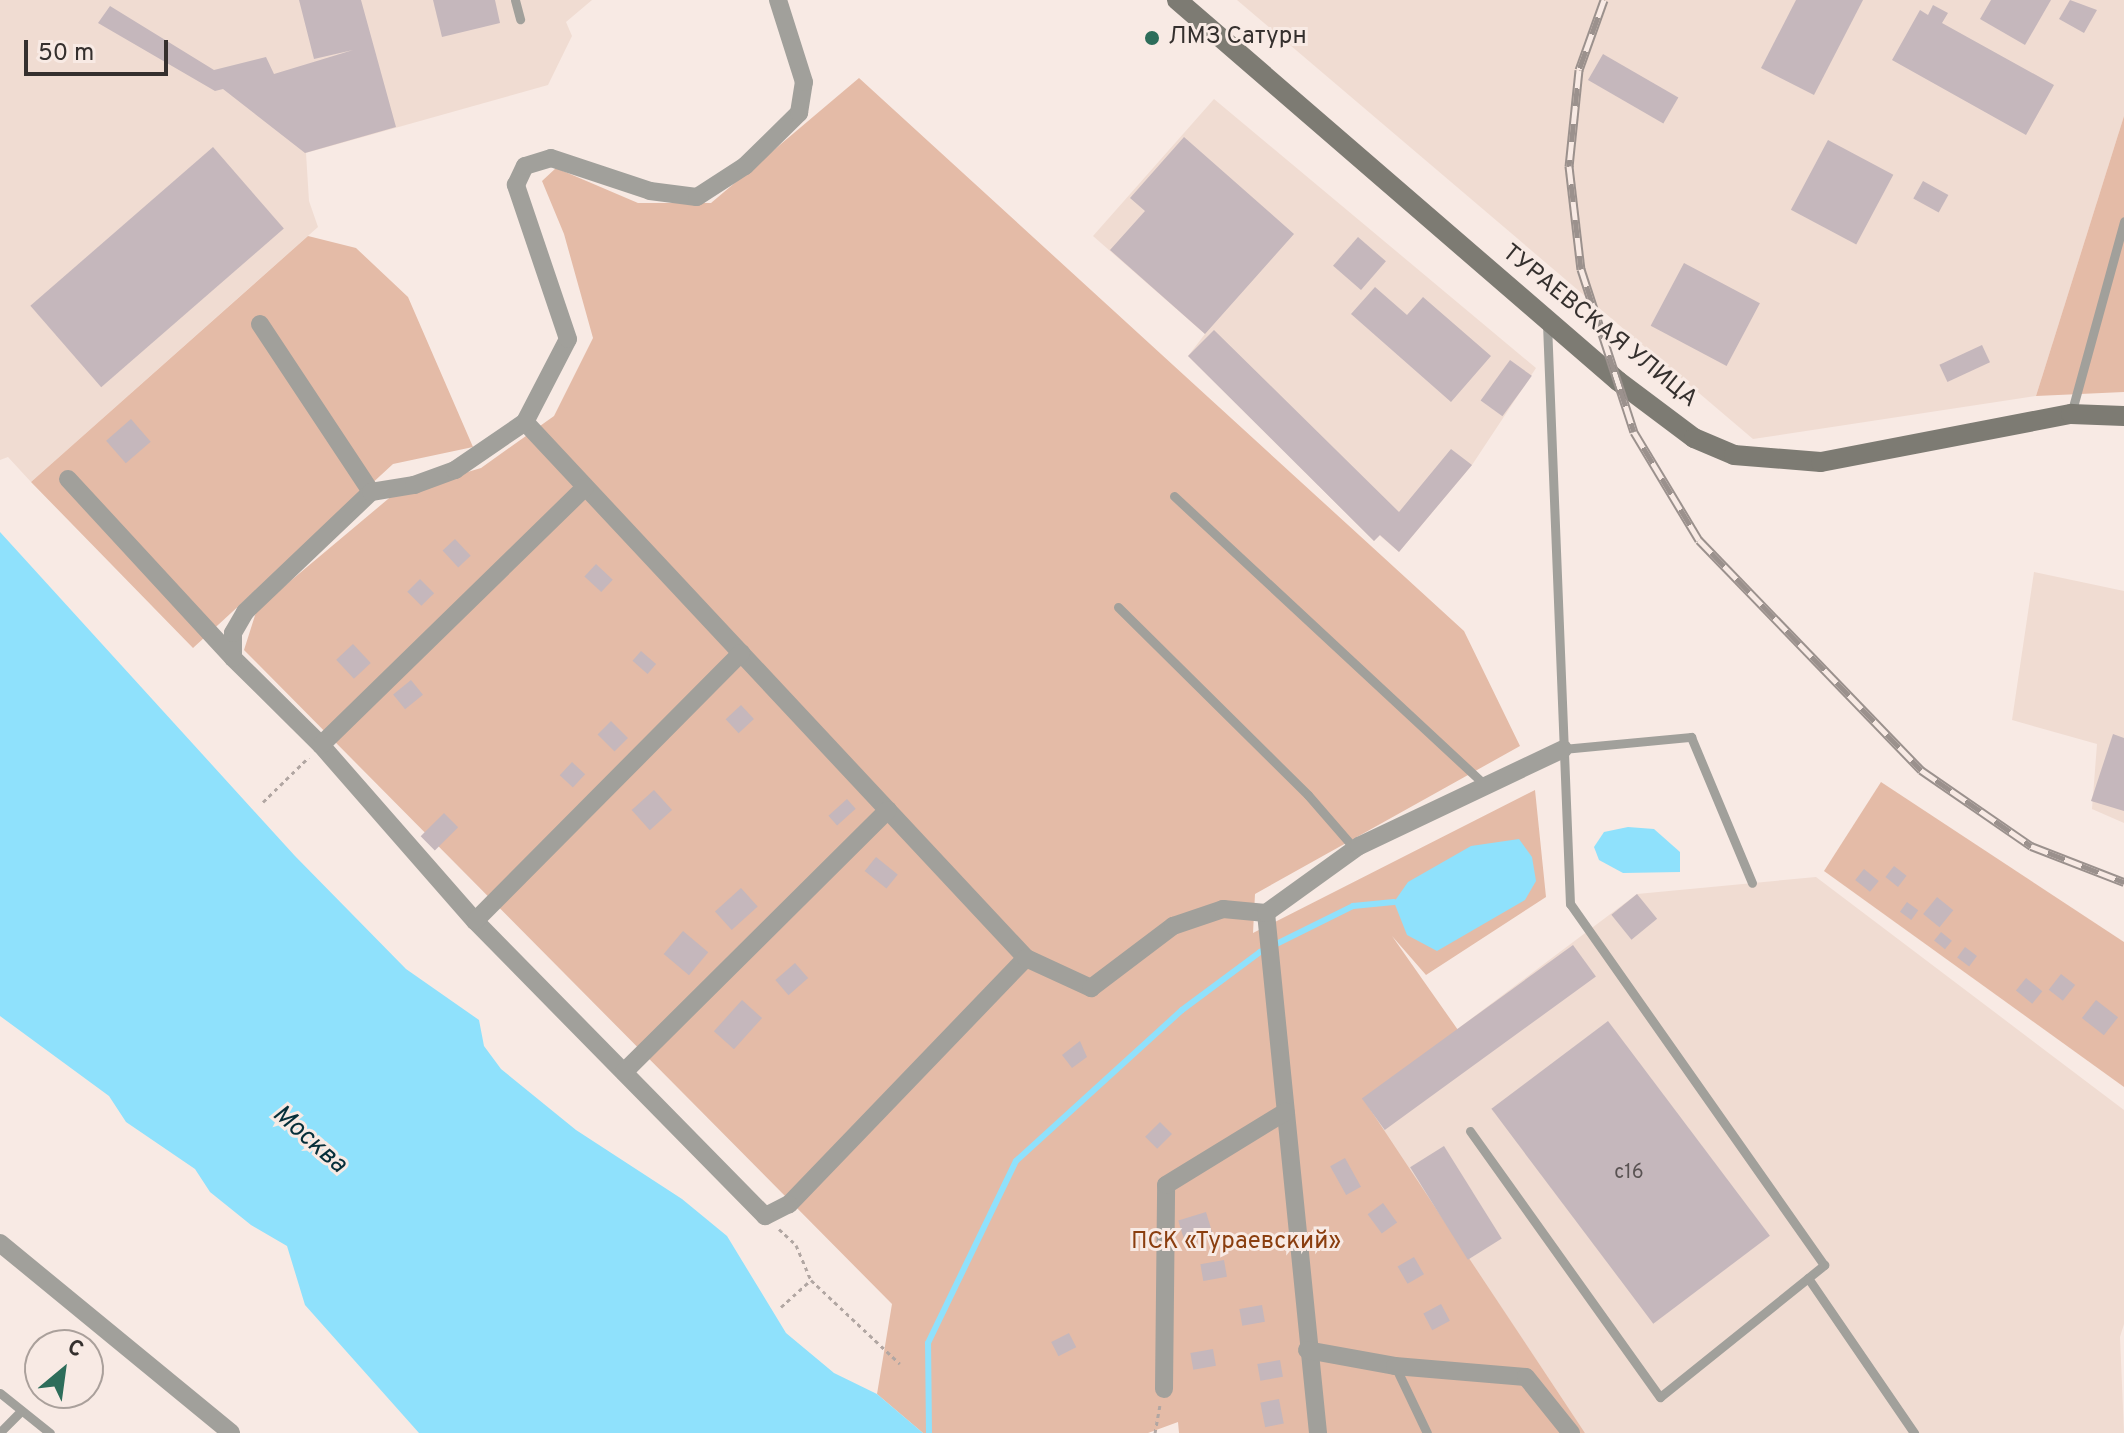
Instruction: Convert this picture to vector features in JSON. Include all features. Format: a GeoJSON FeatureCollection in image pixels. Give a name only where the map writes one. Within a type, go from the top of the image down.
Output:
{"type":"FeatureCollection","features":[{"type":"Feature","properties":{"kind":"main road","name":"ТУРАЕВСКАЯ УЛИЦА"},"geometry":{"type":"LineString","coordinates":[[1177,0],[1547,320],[1694,438],[1734,455],[1821,462],[2071,414],[2124,416]]}},
{"type":"Feature","properties":{"kind":"street"},"geometry":{"type":"LineString","coordinates":[[233,658],[233,633],[245,612],[371,492],[414,485],[455,470],[525,422],[568,339],[516,185],[525,166],[551,158],[650,191],[697,197],[733,174],[799,113],[804,82],[778,0]]}},
{"type":"Feature","properties":{"kind":"street"},"geometry":{"type":"LineString","coordinates":[[260,324],[371,492]]}},
{"type":"Feature","properties":{"kind":"street"},"geometry":{"type":"LineString","coordinates":[[525,422],[1026,958],[1091,988],[1173,926],[1223,909],[1266,913],[1355,849],[1563,749]]}},
{"type":"Feature","properties":{"kind":"street"},"geometry":{"type":"LineString","coordinates":[[68,479],[233,658],[321,745],[475,921],[765,1216],[789,1204],[1026,958]]}},
{"type":"Feature","properties":{"kind":"street"},"geometry":{"type":"LineString","coordinates":[[321,745],[585,487]]}},
{"type":"Feature","properties":{"kind":"street"},"geometry":{"type":"LineString","coordinates":[[475,921],[741,653]]}},
{"type":"Feature","properties":{"kind":"street"},"geometry":{"type":"LineString","coordinates":[[624,1072],[888,810]]}},
{"type":"Feature","properties":{"kind":"street"},"geometry":{"type":"LineString","coordinates":[[1266,913],[1307,1350],[1318,1433]]}},
{"type":"Feature","properties":{"kind":"street"},"geometry":{"type":"LineString","coordinates":[[1164,1389],[1166,1185],[1285,1112]]}},
{"type":"Feature","properties":{"kind":"street"},"geometry":{"type":"LineString","coordinates":[[0,1243],[231,1433]]}},
{"type":"Feature","properties":{"kind":"street"},"geometry":{"type":"LineString","coordinates":[[1307,1350],[1395,1366],[1526,1377],[1571,1433]]}},
{"type":"Feature","properties":{"kind":"lane"},"geometry":{"type":"LineString","coordinates":[[515,0],[520,19]]}},
{"type":"Feature","properties":{"kind":"lane"},"geometry":{"type":"LineString","coordinates":[[2071,414],[2124,221]]}},
{"type":"Feature","properties":{"kind":"lane"},"geometry":{"type":"LineString","coordinates":[[1470,1131],[1660,1397],[1824,1265],[1570,904],[1547,320]]}},
{"type":"Feature","properties":{"kind":"lane"},"geometry":{"type":"LineString","coordinates":[[1174,496],[1486,786]]}},
{"type":"Feature","properties":{"kind":"lane"},"geometry":{"type":"LineString","coordinates":[[1118,607],[1308,795],[1355,849]]}},
{"type":"Feature","properties":{"kind":"lane"},"geometry":{"type":"LineString","coordinates":[[1563,749],[1691,737],[1752,883]]}},
{"type":"Feature","properties":{"kind":"lane"},"geometry":{"type":"LineString","coordinates":[[1808,1278],[1914,1433]]}},
{"type":"Feature","properties":{"kind":"lane"},"geometry":{"type":"LineString","coordinates":[[1395,1366],[1427,1433]]}},
{"type":"Feature","properties":{"kind":"lane"},"geometry":{"type":"LineString","coordinates":[[0,1393],[50,1433]]}},
{"type":"Feature","properties":{"kind":"lane"},"geometry":{"type":"LineString","coordinates":[[0,1432],[21,1411]]}},
{"type":"Feature","properties":{"kind":"path"},"geometry":{"type":"LineString","coordinates":[[263,802],[321,745]]}},
{"type":"Feature","properties":{"kind":"path"},"geometry":{"type":"LineString","coordinates":[[765,1216],[796,1245],[811,1280],[900,1364]]}},
{"type":"Feature","properties":{"kind":"path"},"geometry":{"type":"LineString","coordinates":[[781,1307],[811,1280]]}},
{"type":"Feature","properties":{"kind":"path"},"geometry":{"type":"LineString","coordinates":[[1155,1433],[1164,1389]]}},
{"type":"Feature","properties":{"kind":"shaded area"},"geometry":{"type":"Polygon","coordinates":[[[0,0],[592,0],[566,22],[572,36],[548,85],[306,153],[309,201],[318,227],[31,482],[8,457],[0,460],[0,0]]]}},
{"type":"Feature","properties":{"kind":"shaded area"},"geometry":{"type":"Polygon","coordinates":[[[1237,0],[2124,0],[2124,116],[2036,396],[1753,439],[1237,0]]]}},
{"type":"Feature","properties":{"kind":"shaded area"},"geometry":{"type":"Polygon","coordinates":[[[1214,99],[1536,368],[1472,465],[1399,552],[1379,535],[1374,541],[1188,356],[1205,334],[1093,236],[1214,99]]]}},
{"type":"Feature","properties":{"kind":"shaded area"},"geometry":{"type":"Polygon","coordinates":[[[2034,572],[2124,591],[2124,823],[2092,809],[2097,744],[2012,720],[2034,572]]]}},
{"type":"Feature","properties":{"kind":"shaded area"},"geometry":{"type":"Polygon","coordinates":[[[1816,877],[2124,1110],[2124,1324],[2120,1337],[2124,1433],[1585,1433],[1363,1100],[1637,894],[1816,877]]]}},
{"type":"Feature","properties":{"kind":"green space","name":"ПСК «Тураевский»"},"geometry":{"type":"Polygon","coordinates":[[[859,78],[1464,631],[1520,746],[1255,894],[1253,933],[1535,790],[1546,897],[1426,975],[1392,936],[1458,1030],[1364,1100],[1585,1433],[1179,1433],[1178,1422],[1148,1433],[923,1433],[877,1394],[892,1304],[244,650],[257,609],[394,494],[481,468],[554,416],[593,338],[564,234],[542,181],[556,168],[638,203],[711,203],[859,78]]]}},
{"type":"Feature","properties":{"kind":"green space"},"geometry":{"type":"Polygon","coordinates":[[[2124,116],[2124,392],[2036,396],[2124,116]]]}},
{"type":"Feature","properties":{"kind":"green space"},"geometry":{"type":"Polygon","coordinates":[[[308,236],[356,248],[408,297],[473,447],[393,464],[193,648],[31,482],[308,236]]]}},
{"type":"Feature","properties":{"kind":"green space"},"geometry":{"type":"Polygon","coordinates":[[[1881,782],[2124,942],[2124,1087],[1824,871],[1881,782]]]}},
{"type":"Feature","properties":{"kind":"water","name":"Москва"},"geometry":{"type":"Polygon","coordinates":[[[0,532],[295,856],[406,969],[479,1020],[484,1046],[501,1069],[576,1130],[682,1199],[727,1236],[786,1333],[834,1373],[877,1394],[923,1433],[419,1433],[305,1305],[287,1246],[251,1225],[210,1192],[195,1169],[126,1122],[109,1096],[0,1016],[0,532]]]}},
{"type":"Feature","properties":{"kind":"water"},"geometry":{"type":"Polygon","coordinates":[[[1628,827],[1654,829],[1680,852],[1680,872],[1623,873],[1599,860],[1594,847],[1604,832],[1628,827]]]}},
{"type":"Feature","properties":{"kind":"water"},"geometry":{"type":"Polygon","coordinates":[[[1519,839],[1532,857],[1536,881],[1525,900],[1437,951],[1407,935],[1394,902],[1408,882],[1471,846],[1519,839]]]}},
{"type":"Feature","properties":{"kind":"building"},"geometry":{"type":"Polygon","coordinates":[[[299,0],[361,0],[396,127],[305,153],[223,89],[215,91],[98,23],[110,6],[214,70],[266,57],[274,74],[353,50],[314,59],[299,0]]]}},
{"type":"Feature","properties":{"kind":"building"},"geometry":{"type":"Polygon","coordinates":[[[433,0],[495,0],[500,23],[442,37],[433,0]]]}},
{"type":"Feature","properties":{"kind":"building"},"geometry":{"type":"Polygon","coordinates":[[[1796,0],[1863,0],[1814,95],[1761,68],[1796,0]]]}},
{"type":"Feature","properties":{"kind":"building"},"geometry":{"type":"Polygon","coordinates":[[[1991,0],[2051,0],[2025,45],[1980,19],[1991,0]]]}},
{"type":"Feature","properties":{"kind":"building"},"geometry":{"type":"Polygon","coordinates":[[[2070,0],[2097,10],[2084,33],[2059,19],[2070,0]]]}},
{"type":"Feature","properties":{"kind":"building"},"geometry":{"type":"Polygon","coordinates":[[[1933,5],[1948,13],[1942,23],[2054,85],[2026,135],[1892,60],[1920,10],[1928,15],[1933,5]]]}},
{"type":"Feature","properties":{"kind":"building"},"geometry":{"type":"Polygon","coordinates":[[[1603,54],[1678,98],[1663,123],[1588,80],[1603,54]]]}},
{"type":"Feature","properties":{"kind":"building"},"geometry":{"type":"Polygon","coordinates":[[[1184,137],[1294,234],[1205,334],[1110,250],[1145,211],[1130,198],[1184,137]]]}},
{"type":"Feature","properties":{"kind":"building"},"geometry":{"type":"Polygon","coordinates":[[[1828,140],[1893,175],[1856,244],[1791,210],[1828,140]]]}},
{"type":"Feature","properties":{"kind":"building"},"geometry":{"type":"Polygon","coordinates":[[[213,147],[284,229],[101,387],[30,306],[213,147]]]}},
{"type":"Feature","properties":{"kind":"building"},"geometry":{"type":"Polygon","coordinates":[[[1923,181],[1948,195],[1939,213],[1913,198],[1923,181]]]}},
{"type":"Feature","properties":{"kind":"building"},"geometry":{"type":"Polygon","coordinates":[[[1358,237],[1386,261],[1361,290],[1333,266],[1358,237]]]}},
{"type":"Feature","properties":{"kind":"building"},"geometry":{"type":"Polygon","coordinates":[[[1684,263],[1760,303],[1727,366],[1651,326],[1684,263]]]}},
{"type":"Feature","properties":{"kind":"building"},"geometry":{"type":"Polygon","coordinates":[[[1375,287],[1407,315],[1423,297],[1491,356],[1451,402],[1351,314],[1375,287]]]}},
{"type":"Feature","properties":{"kind":"building"},"geometry":{"type":"Polygon","coordinates":[[[1214,330],[1399,512],[1451,449],[1472,465],[1399,552],[1380,535],[1374,541],[1188,356],[1214,330]]]}},
{"type":"Feature","properties":{"kind":"building"},"geometry":{"type":"Polygon","coordinates":[[[1982,345],[1990,362],[1947,382],[1939,365],[1982,345]]]}},
{"type":"Feature","properties":{"kind":"building"},"geometry":{"type":"Polygon","coordinates":[[[1510,360],[1532,376],[1502,416],[1481,400],[1510,360]]]}},
{"type":"Feature","properties":{"kind":"building"},"geometry":{"type":"Polygon","coordinates":[[[131,419],[151,442],[126,463],[106,441],[131,419]]]}},
{"type":"Feature","properties":{"kind":"building"},"geometry":{"type":"Polygon","coordinates":[[[455,539],[471,556],[458,567],[443,551],[455,539]]]}},
{"type":"Feature","properties":{"kind":"building"},"geometry":{"type":"Polygon","coordinates":[[[596,564],[613,580],[601,592],[584,576],[596,564]]]}},
{"type":"Feature","properties":{"kind":"building"},"geometry":{"type":"Polygon","coordinates":[[[420,579],[434,593],[421,606],[407,592],[420,579]]]}},
{"type":"Feature","properties":{"kind":"building"},"geometry":{"type":"Polygon","coordinates":[[[353,644],[371,663],[354,679],[336,660],[353,644]]]}},
{"type":"Feature","properties":{"kind":"building"},"geometry":{"type":"Polygon","coordinates":[[[641,651],[656,664],[648,674],[632,661],[641,651]]]}},
{"type":"Feature","properties":{"kind":"building"},"geometry":{"type":"Polygon","coordinates":[[[411,680],[423,695],[405,709],[393,694],[411,680]]]}},
{"type":"Feature","properties":{"kind":"building"},"geometry":{"type":"Polygon","coordinates":[[[741,705],[754,719],[739,733],[726,719],[741,705]]]}},
{"type":"Feature","properties":{"kind":"building"},"geometry":{"type":"Polygon","coordinates":[[[611,721],[628,738],[615,751],[598,734],[611,721]]]}},
{"type":"Feature","properties":{"kind":"building"},"geometry":{"type":"Polygon","coordinates":[[[2113,734],[2124,738],[2124,811],[2091,801],[2113,734]]]}},
{"type":"Feature","properties":{"kind":"building"},"geometry":{"type":"Polygon","coordinates":[[[572,762],[585,774],[573,787],[560,775],[572,762]]]}},
{"type":"Feature","properties":{"kind":"building"},"geometry":{"type":"Polygon","coordinates":[[[654,790],[672,810],[650,830],[632,810],[654,790]]]}},
{"type":"Feature","properties":{"kind":"building"},"geometry":{"type":"Polygon","coordinates":[[[847,799],[856,809],[837,825],[828,816],[847,799]]]}},
{"type":"Feature","properties":{"kind":"building"},"geometry":{"type":"Polygon","coordinates":[[[444,813],[458,827],[435,850],[421,836],[444,813]]]}},
{"type":"Feature","properties":{"kind":"building"},"geometry":{"type":"Polygon","coordinates":[[[876,857],[898,875],[886,889],[865,871],[876,857]]]}},
{"type":"Feature","properties":{"kind":"building"},"geometry":{"type":"Polygon","coordinates":[[[1894,866],[1907,876],[1898,887],[1885,877],[1894,866]]]}},
{"type":"Feature","properties":{"kind":"building"},"geometry":{"type":"Polygon","coordinates":[[[1864,869],[1879,881],[1870,892],[1855,880],[1864,869]]]}},
{"type":"Feature","properties":{"kind":"building"},"geometry":{"type":"Polygon","coordinates":[[[741,888],[758,907],[732,930],[715,911],[741,888]]]}},
{"type":"Feature","properties":{"kind":"building"},"geometry":{"type":"Polygon","coordinates":[[[1637,894],[1657,919],[1631,940],[1611,915],[1637,894]]]}},
{"type":"Feature","properties":{"kind":"building"},"geometry":{"type":"Polygon","coordinates":[[[1937,897],[1953,910],[1939,927],[1923,914],[1937,897]]]}},
{"type":"Feature","properties":{"kind":"building"},"geometry":{"type":"Polygon","coordinates":[[[1907,902],[1918,910],[1911,920],[1900,912],[1907,902]]]}},
{"type":"Feature","properties":{"kind":"building"},"geometry":{"type":"Polygon","coordinates":[[[683,931],[708,952],[689,975],[664,954],[683,931]]]}},
{"type":"Feature","properties":{"kind":"building"},"geometry":{"type":"Polygon","coordinates":[[[1941,932],[1952,941],[1945,949],[1934,941],[1941,932]]]}},
{"type":"Feature","properties":{"kind":"building"},"geometry":{"type":"Polygon","coordinates":[[[1573,945],[1596,977],[1385,1130],[1362,1098],[1573,945]]]}},
{"type":"Feature","properties":{"kind":"building"},"geometry":{"type":"Polygon","coordinates":[[[1965,947],[1977,956],[1969,966],[1957,957],[1965,947]]]}},
{"type":"Feature","properties":{"kind":"building"},"geometry":{"type":"Polygon","coordinates":[[[795,963],[808,978],[788,995],[775,980],[795,963]]]}},
{"type":"Feature","properties":{"kind":"building"},"geometry":{"type":"Polygon","coordinates":[[[2061,974],[2075,985],[2063,1001],[2049,990],[2061,974]]]}},
{"type":"Feature","properties":{"kind":"building"},"geometry":{"type":"Polygon","coordinates":[[[2026,978],[2042,991],[2032,1004],[2016,990],[2026,978]]]}},
{"type":"Feature","properties":{"kind":"building"},"geometry":{"type":"Polygon","coordinates":[[[742,1000],[762,1018],[734,1049],[714,1031],[742,1000]]]}},
{"type":"Feature","properties":{"kind":"building"},"geometry":{"type":"Polygon","coordinates":[[[2096,1000],[2118,1017],[2104,1035],[2082,1018],[2096,1000]]]}},
{"type":"Feature","properties":{"kind":"building"},"geometry":{"type":"Polygon","coordinates":[[[1608,1021],[1770,1236],[1653,1324],[1491,1109],[1608,1021]]]}},
{"type":"Feature","properties":{"kind":"building"},"geometry":{"type":"Polygon","coordinates":[[[1080,1041],[1087,1057],[1072,1068],[1062,1055],[1080,1041]]]}},
{"type":"Feature","properties":{"kind":"building"},"geometry":{"type":"Polygon","coordinates":[[[1160,1122],[1172,1134],[1157,1149],[1145,1137],[1160,1122]]]}},
{"type":"Feature","properties":{"kind":"building"},"geometry":{"type":"Polygon","coordinates":[[[1444,1146],[1502,1238],[1468,1260],[1410,1167],[1444,1146]]]}},
{"type":"Feature","properties":{"kind":"building"},"geometry":{"type":"Polygon","coordinates":[[[1345,1158],[1361,1187],[1346,1195],[1330,1166],[1345,1158]]]}},
{"type":"Feature","properties":{"kind":"building"},"geometry":{"type":"Polygon","coordinates":[[[1383,1203],[1397,1222],[1382,1234],[1368,1214],[1383,1203]]]}},
{"type":"Feature","properties":{"kind":"building"},"geometry":{"type":"Polygon","coordinates":[[[1206,1212],[1213,1235],[1185,1243],[1178,1220],[1206,1212]]]}},
{"type":"Feature","properties":{"kind":"building"},"geometry":{"type":"Polygon","coordinates":[[[1414,1257],[1424,1274],[1408,1284],[1398,1266],[1414,1257]]]}},
{"type":"Feature","properties":{"kind":"building"},"geometry":{"type":"Polygon","coordinates":[[[1224,1260],[1227,1277],[1203,1281],[1200,1264],[1224,1260]]]}},
{"type":"Feature","properties":{"kind":"building"},"geometry":{"type":"Polygon","coordinates":[[[1441,1304],[1450,1321],[1432,1330],[1423,1313],[1441,1304]]]}},
{"type":"Feature","properties":{"kind":"building"},"geometry":{"type":"Polygon","coordinates":[[[1262,1305],[1265,1322],[1242,1326],[1239,1309],[1262,1305]]]}},
{"type":"Feature","properties":{"kind":"building"},"geometry":{"type":"Polygon","coordinates":[[[1069,1333],[1076,1347],[1058,1356],[1051,1342],[1069,1333]]]}},
{"type":"Feature","properties":{"kind":"building"},"geometry":{"type":"Polygon","coordinates":[[[1213,1349],[1216,1366],[1193,1370],[1190,1353],[1213,1349]]]}},
{"type":"Feature","properties":{"kind":"building"},"geometry":{"type":"Polygon","coordinates":[[[1280,1360],[1283,1377],[1260,1381],[1257,1364],[1280,1360]]]}},
{"type":"Feature","properties":{"kind":"building"},"geometry":{"type":"Polygon","coordinates":[[[1279,1399],[1284,1424],[1265,1427],[1260,1403],[1279,1399]]]}},
{"type":"Feature","properties":{"kind":"waterway"},"geometry":{"type":"LineString","coordinates":[[929,1433],[928,1343],[1016,1161],[1182,1010],[1260,952],[1353,906],[1394,902]]}},
{"type":"Feature","properties":{"kind":"railway"},"geometry":{"type":"LineString","coordinates":[[1604,0],[1579,70],[1569,166],[1581,269],[1634,432],[1699,540],[1921,770],[2031,846],[2124,882]]}},
{"type":"Feature","properties":{"kind":"place","name":"ЛМЗ Сатурн"},"geometry":{"type":"Point","coordinates":[1152,38]}}]}
